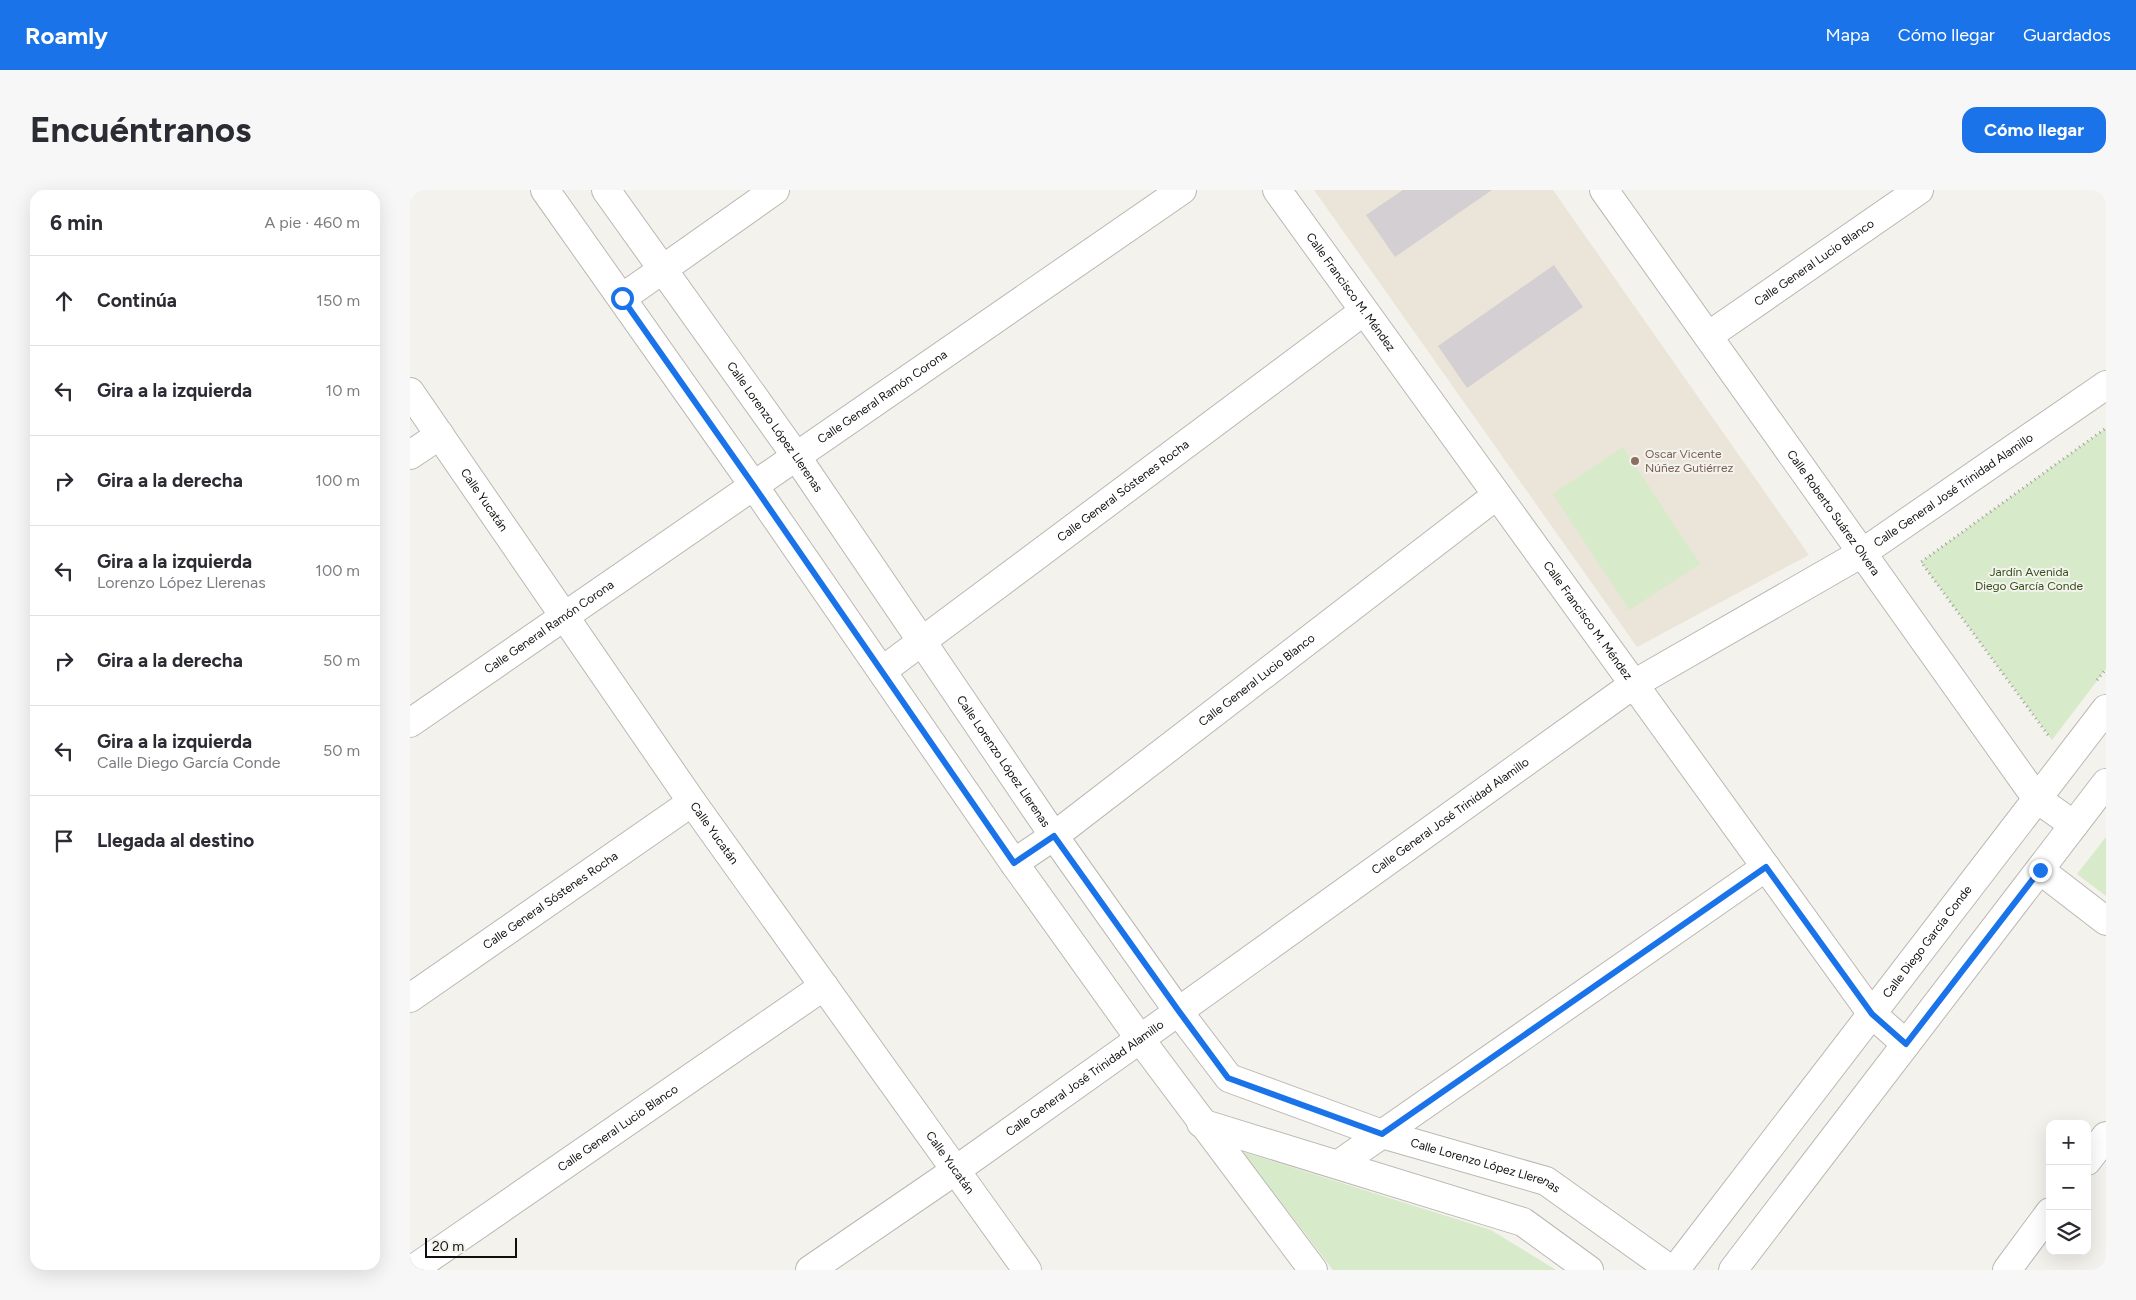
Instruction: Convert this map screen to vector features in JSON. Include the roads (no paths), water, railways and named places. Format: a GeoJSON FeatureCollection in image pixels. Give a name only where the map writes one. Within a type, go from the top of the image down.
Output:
{"type":"FeatureCollection","features":[{"type":"Feature","properties":{"kind":"street"},"geometry":{"type":"LineString","coordinates":[[545,190],[754,486],[1014,863],[1140,1040],[1313,1270]]}},
{"type":"Feature","properties":{"kind":"street","name":"Calle Lorenzo López Llerenas"},"geometry":{"type":"LineString","coordinates":[[606,190],[796,456],[1054,836],[1228,1078],[1382,1134],[1546,1181],[1673,1270]]}},
{"type":"Feature","properties":{"kind":"street"},"geometry":{"type":"LineString","coordinates":[[622,298],[775,190]]}},
{"type":"Feature","properties":{"kind":"street","name":"Calle General Ramón Corona"},"geometry":{"type":"LineString","coordinates":[[410,723],[1182,190]]}},
{"type":"Feature","properties":{"kind":"street","name":"Calle Francisco M. Méndez"},"geometry":{"type":"LineString","coordinates":[[1277,190],[1872,1014],[1906,1044]]}},
{"type":"Feature","properties":{"kind":"street","name":"Calle Roberto Suárez Olvera"},"geometry":{"type":"LineString","coordinates":[[1604,190],[2037,799],[2074,825]]}},
{"type":"Feature","properties":{"kind":"street","name":"Calle General Lucio Blanco"},"geometry":{"type":"LineString","coordinates":[[1708,336],[1918,190]]}},
{"type":"Feature","properties":{"kind":"street","name":"Calle General Sóstenes Rocha"},"geometry":{"type":"LineString","coordinates":[[882,671],[1364,311]]}},
{"type":"Feature","properties":{"kind":"street","name":"Calle General José Trinidad Alamillo"},"geometry":{"type":"LineString","coordinates":[[810,1270],[1140,1040],[1178,1010],[1634,684],[1862,553],[2106,385]]}},
{"type":"Feature","properties":{"kind":"street","name":"Calle Yucatán"},"geometry":{"type":"LineString","coordinates":[[410,392],[692,802],[1027,1270]]}},
{"type":"Feature","properties":{"kind":"street"},"geometry":{"type":"LineString","coordinates":[[410,455],[440,435]]}},
{"type":"Feature","properties":{"kind":"street","name":"Calle General Lucio Blanco"},"geometry":{"type":"LineString","coordinates":[[1014,863],[1054,836],[1497,495]]}},
{"type":"Feature","properties":{"kind":"street","name":"Calle Diego García Conde"},"geometry":{"type":"LineString","coordinates":[[1673,1270],[2106,709]]}},
{"type":"Feature","properties":{"kind":"street"},"geometry":{"type":"LineString","coordinates":[[1733,1270],[2106,783]]}},
{"type":"Feature","properties":{"kind":"street","name":"Calle General Sóstenes Rocha"},"geometry":{"type":"LineString","coordinates":[[410,998],[692,802]]}},
{"type":"Feature","properties":{"kind":"street"},"geometry":{"type":"LineString","coordinates":[[1339,1164],[1766,867]]}},
{"type":"Feature","properties":{"kind":"street"},"geometry":{"type":"LineString","coordinates":[[2040,870],[2106,921]]}},
{"type":"Feature","properties":{"kind":"street","name":"Calle General Lucio Blanco"},"geometry":{"type":"LineString","coordinates":[[412,1270],[824,986]]}},
{"type":"Feature","properties":{"kind":"street"},"geometry":{"type":"LineString","coordinates":[[1201,1123],[1522,1222],[1588,1270]]}},
{"type":"Feature","properties":{"kind":"street"},"geometry":{"type":"LineString","coordinates":[[2091,1156],[2106,1136]]}},
{"type":"Feature","properties":{"kind":"street"},"geometry":{"type":"LineString","coordinates":[[2007,1270],[2046,1217]]}},
{"type":"Feature","properties":{"kind":"place","name":"Oscar Vicente Núñez Gutiérrez"},"geometry":{"type":"Point","coordinates":[1635,461]}},
{"type":"Feature","properties":{"kind":"park label","name":"Jardín Avenida Diego García Conde"},"geometry":{"type":"Point","coordinates":[2029,579]}}]}
